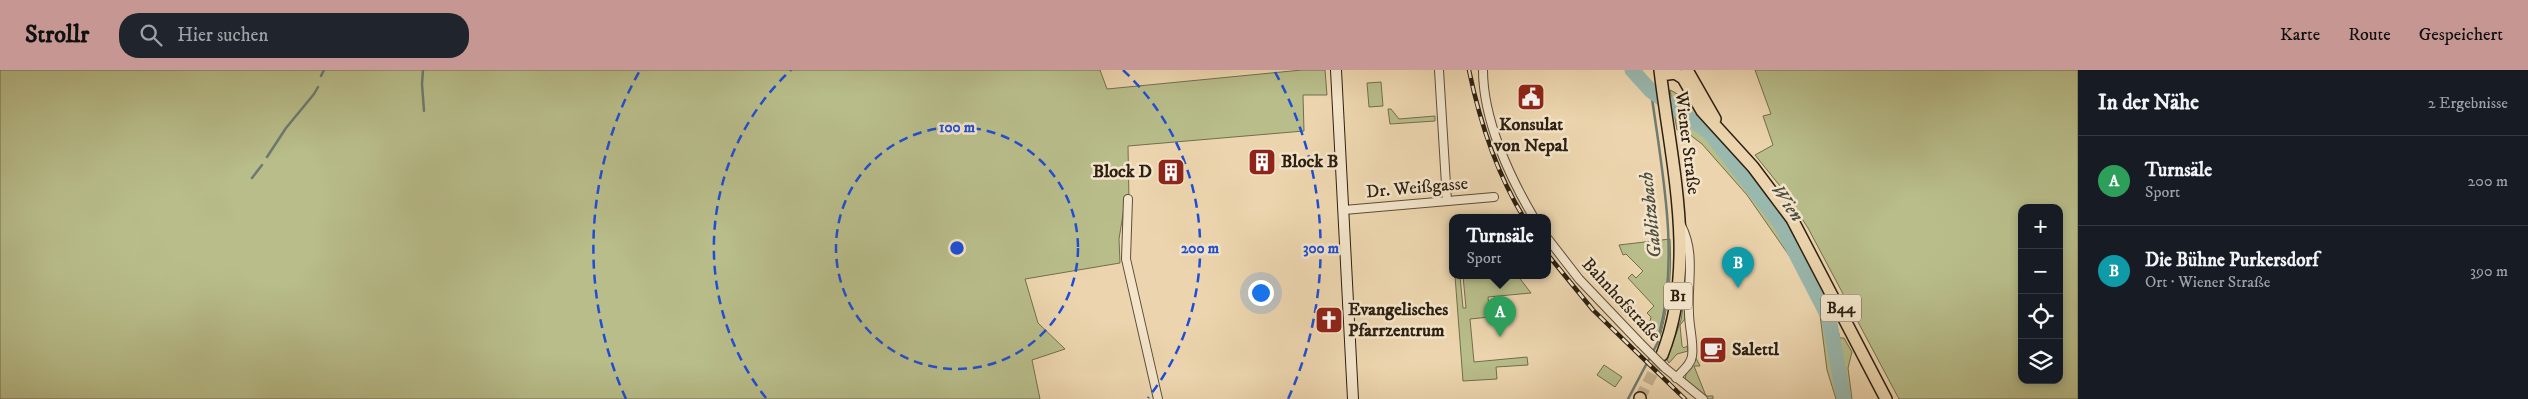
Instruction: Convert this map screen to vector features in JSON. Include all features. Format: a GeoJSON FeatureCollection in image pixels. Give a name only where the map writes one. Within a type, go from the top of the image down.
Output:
{"type":"FeatureCollection","features":[{"type":"Feature","properties":{"kind":"main road","name":"B44"},"geometry":{"type":"LineString","coordinates":[[1688,70],[1720,129]]}},
{"type":"Feature","properties":{"kind":"main road","name":"B44"},"geometry":{"type":"LineString","coordinates":[[1661,76],[1675,74],[1681,76],[1698,105],[1720,129],[1792,219],[1886,399]]}},
{"type":"Feature","properties":{"kind":"main road","name":"Wiener Straße"},"geometry":{"type":"LineString","coordinates":[[1661,76],[1678,220],[1680,256],[1678,293],[1672,328],[1662,355]]}},
{"type":"Feature","properties":{"kind":"street"},"geometry":{"type":"LineString","coordinates":[[1336,70],[1353,399]]}},
{"type":"Feature","properties":{"kind":"street"},"geometry":{"type":"LineString","coordinates":[[1439,70],[1447,201]]}},
{"type":"Feature","properties":{"kind":"street"},"geometry":{"type":"LineString","coordinates":[[1483,70],[1488,109],[1511,180],[1532,214]]}},
{"type":"Feature","properties":{"kind":"street","name":"Dr. Weißgasse"},"geometry":{"type":"LineString","coordinates":[[1344,210],[1494,197]]}},
{"type":"Feature","properties":{"kind":"street"},"geometry":{"type":"LineString","coordinates":[[1128,199],[1126,259],[1158,399]]}},
{"type":"Feature","properties":{"kind":"street","name":"Wiener Straße"},"geometry":{"type":"LineString","coordinates":[[1676,378],[1690,363],[1692,353],[1688,311],[1690,252],[1688,238],[1678,220]]}},
{"type":"Feature","properties":{"kind":"street","name":"Bahnhofstraße"},"geometry":{"type":"LineString","coordinates":[[1551,243],[1579,279],[1676,378]]}},
{"type":"Feature","properties":{"kind":"street"},"geometry":{"type":"LineString","coordinates":[[1676,378],[1703,399]]}},
{"type":"Feature","properties":{"kind":"green space"},"geometry":{"type":"Polygon","coordinates":[[[0,70],[1100,70],[1107,89],[1302,70],[1325,70],[1327,95],[1303,95],[1304,131],[1128,146],[1129,201],[1126,196],[1119,239],[1120,263],[1025,279],[1038,323],[1065,349],[1032,360],[1040,399],[0,399],[0,70]]]}},
{"type":"Feature","properties":{"kind":"green space"},"geometry":{"type":"Polygon","coordinates":[[[1755,70],[2078,70],[2078,399],[1899,399],[1808,228],[1784,191],[1755,155],[1773,145],[1763,116],[1771,114],[1755,70]]]}},
{"type":"Feature","properties":{"kind":"green space"},"geometry":{"type":"Polygon","coordinates":[[[1381,82],[1383,106],[1369,107],[1367,83],[1381,82]]]}},
{"type":"Feature","properties":{"kind":"green space"},"geometry":{"type":"Polygon","coordinates":[[[1670,90],[1688,102],[1699,120],[1713,131],[1753,178],[1805,254],[1820,281],[1840,338],[1844,338],[1852,352],[1848,368],[1852,399],[1836,399],[1827,370],[1820,315],[1802,274],[1747,195],[1702,144],[1681,128],[1677,130],[1670,90]]]}},
{"type":"Feature","properties":{"kind":"green space"},"geometry":{"type":"Polygon","coordinates":[[[1388,109],[1391,109],[1399,119],[1435,116],[1435,121],[1390,124],[1388,109]]]}},
{"type":"Feature","properties":{"kind":"green space"},"geometry":{"type":"Polygon","coordinates":[[[1670,239],[1671,264],[1669,288],[1666,313],[1660,337],[1648,330],[1651,317],[1647,313],[1654,306],[1628,278],[1632,274],[1636,278],[1643,271],[1626,254],[1623,255],[1619,245],[1670,239]]]}},
{"type":"Feature","properties":{"kind":"green space"},"geometry":{"type":"Polygon","coordinates":[[[1455,279],[1460,279],[1463,308],[1466,308],[1463,279],[1520,279],[1531,293],[1488,297],[1490,317],[1470,319],[1474,362],[1527,357],[1528,365],[1496,367],[1497,379],[1463,381],[1455,279]]]}},
{"type":"Feature","properties":{"kind":"green space"},"geometry":{"type":"Polygon","coordinates":[[[1685,294],[1685,319],[1680,325],[1682,346],[1684,348],[1687,346],[1688,351],[1677,354],[1669,363],[1667,360],[1681,320],[1685,294]]]}},
{"type":"Feature","properties":{"kind":"green space"},"geometry":{"type":"Polygon","coordinates":[[[1696,358],[1700,366],[1694,366],[1706,396],[1713,396],[1713,399],[1707,399],[1685,379],[1687,370],[1696,358]]]}},
{"type":"Feature","properties":{"kind":"green space"},"geometry":{"type":"Polygon","coordinates":[[[1604,365],[1622,377],[1615,387],[1597,375],[1604,365]]]}},
{"type":"Feature","properties":{"kind":"waterway"},"geometry":{"type":"LineString","coordinates":[[321,76],[324,70]]}},
{"type":"Feature","properties":{"kind":"waterway"},"geometry":{"type":"LineString","coordinates":[[423,70],[424,111]]}},
{"type":"Feature","properties":{"kind":"waterway","name":"Wien"},"geometry":{"type":"LineString","coordinates":[[1632,70],[1651,91],[1710,133],[1780,223],[1829,318],[1844,399]]}},
{"type":"Feature","properties":{"kind":"waterway"},"geometry":{"type":"LineString","coordinates":[[267,157],[286,128],[318,87]]}},
{"type":"Feature","properties":{"kind":"waterway","name":"Gablitzbach"},"geometry":{"type":"LineString","coordinates":[[1651,91],[1664,183],[1669,244],[1665,305],[1659,335]]}},
{"type":"Feature","properties":{"kind":"waterway"},"geometry":{"type":"LineString","coordinates":[[252,178],[262,165]]}},
{"type":"Feature","properties":{"kind":"waterway","name":"Gablitzbach"},"geometry":{"type":"LineString","coordinates":[[1628,399],[1658,342]]}},
{"type":"Feature","properties":{"kind":"tunnel"},"geometry":{"type":"LineString","coordinates":[[1640,398],[1662,355]]}},
{"type":"Feature","properties":{"kind":"railway"},"geometry":{"type":"LineString","coordinates":[[1469,70],[1478,109],[1490,147],[1505,183],[1522,214]]}},
{"type":"Feature","properties":{"kind":"railway"},"geometry":{"type":"LineString","coordinates":[[1551,259],[1593,310],[1685,399]]}},
{"type":"Feature","properties":{"kind":"place","name":"Konsulat von Nepal"},"geometry":{"type":"Point","coordinates":[1531,97]}},
{"type":"Feature","properties":{"kind":"place","name":"Block B"},"geometry":{"type":"Point","coordinates":[1262,162]}},
{"type":"Feature","properties":{"kind":"place","name":"Block D"},"geometry":{"type":"Point","coordinates":[1171,172]}},
{"type":"Feature","properties":{"kind":"place","name":"Die Bühne Purkersdorf"},"geometry":{"type":"Point","coordinates":[1738,288]}},
{"type":"Feature","properties":{"kind":"place","name":"Evangelisches Pfarrzentrum"},"geometry":{"type":"Point","coordinates":[1329,320]}},
{"type":"Feature","properties":{"kind":"place","name":"Turnsäle"},"geometry":{"type":"Point","coordinates":[1500,337]}},
{"type":"Feature","properties":{"kind":"place","name":"Salettl"},"geometry":{"type":"Point","coordinates":[1713,350]}}]}
